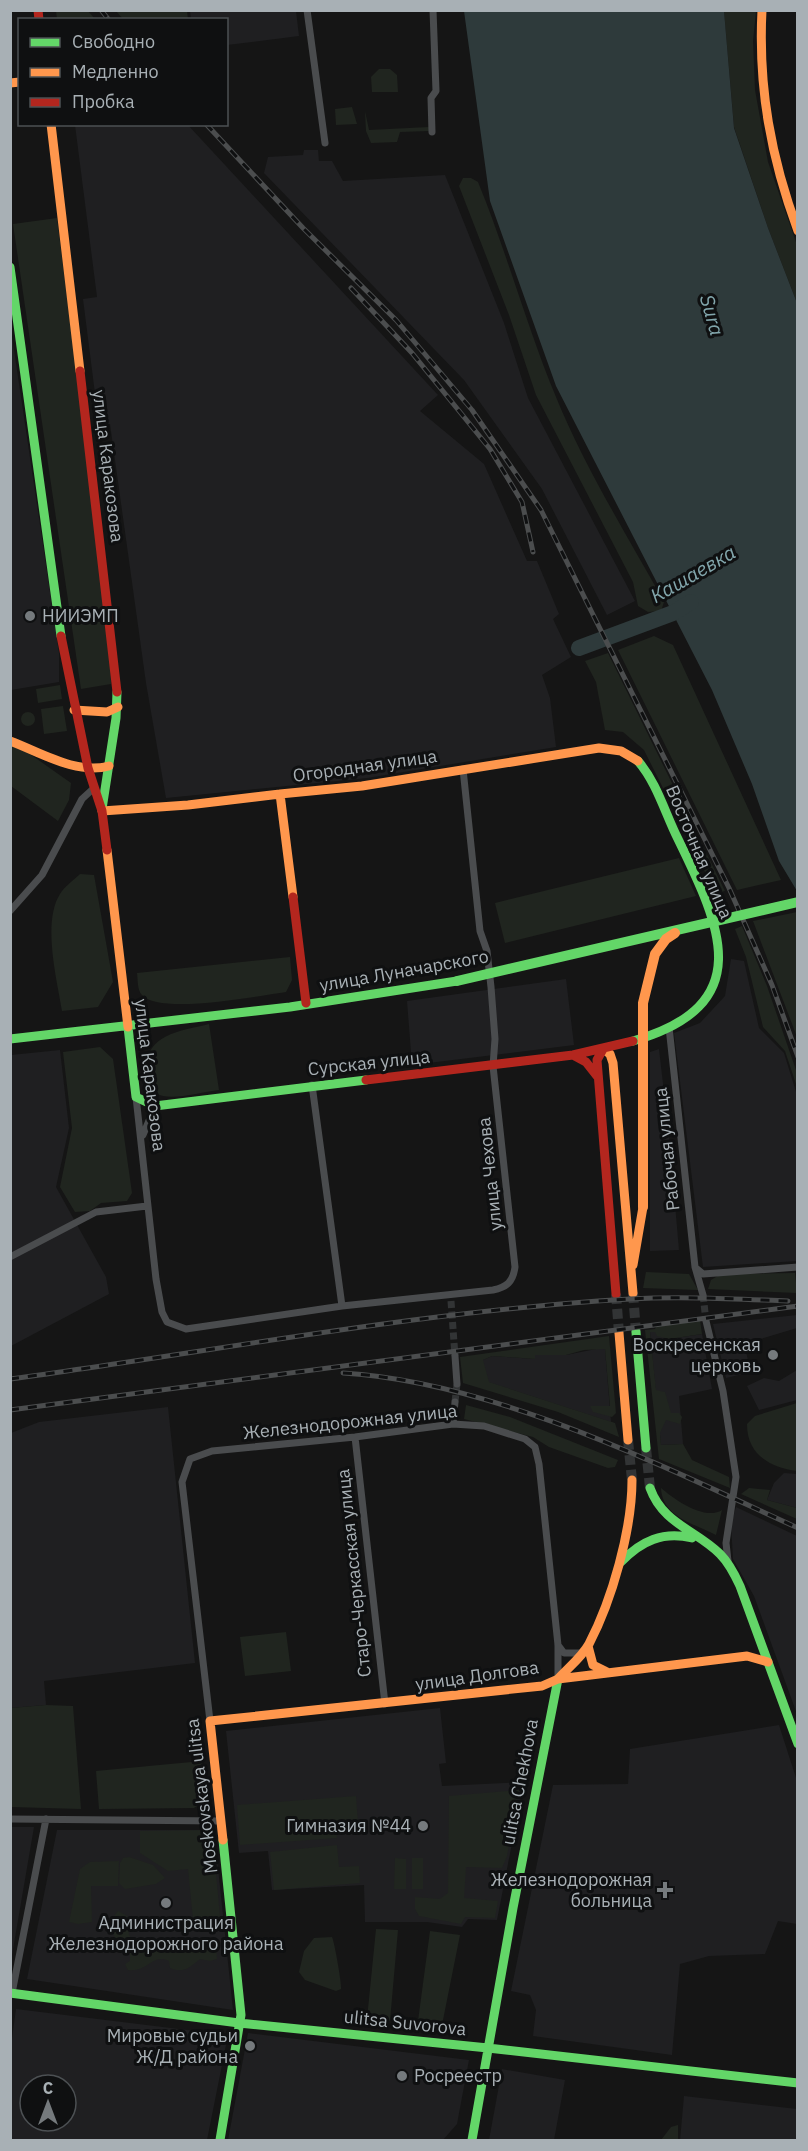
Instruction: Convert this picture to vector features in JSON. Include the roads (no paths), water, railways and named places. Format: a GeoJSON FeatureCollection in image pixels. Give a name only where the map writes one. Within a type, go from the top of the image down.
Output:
{"type":"FeatureCollection","features":[{"type":"Feature","properties":{"kind":"main road"},"geometry":{"type":"LineString","coordinates":[[762,10],[759,77],[762,109],[775,164],[798,231]]}},
{"type":"Feature","properties":{"kind":"main road","name":"улица Каракозова"},"geometry":{"type":"LineString","coordinates":[[51,126],[114,641],[118,706],[102,811]]}},
{"type":"Feature","properties":{"kind":"main road","name":"улица Каракозова"},"geometry":{"type":"LineString","coordinates":[[10,267],[64,660],[88,768],[102,811],[136,1097]]}},
{"type":"Feature","properties":{"kind":"main road"},"geometry":{"type":"LineString","coordinates":[[74,710],[107,712],[118,706]]}},
{"type":"Feature","properties":{"kind":"main road"},"geometry":{"type":"LineString","coordinates":[[10,741],[65,762],[88,768],[99,769],[109,766]]}},
{"type":"Feature","properties":{"kind":"main road","name":"Огородная улица"},"geometry":{"type":"LineString","coordinates":[[102,811],[188,805],[362,786],[598,748],[619,749],[630,755]]}},
{"type":"Feature","properties":{"kind":"main road","name":"Восточная улица"},"geometry":{"type":"LineString","coordinates":[[573,1055],[622,1043],[669,1027],[687,1017],[702,1004],[710,992],[720,963],[717,937],[701,890],[657,795],[640,763],[630,755]]}},
{"type":"Feature","properties":{"kind":"main road"},"geometry":{"type":"LineString","coordinates":[[280,794],[306,1004]]}},
{"type":"Feature","properties":{"kind":"main road","name":"улица Луначарского"},"geometry":{"type":"LineString","coordinates":[[10,1039],[128,1027],[306,1004],[457,981],[798,902]]}},
{"type":"Feature","properties":{"kind":"main road"},"geometry":{"type":"LineString","coordinates":[[631,1274],[638,1247],[643,1207],[643,1003],[648,971],[655,953],[668,937],[686,928]]}},
{"type":"Feature","properties":{"kind":"main road"},"geometry":{"type":"LineString","coordinates":[[613,1063],[615,1052],[622,1043]]}},
{"type":"Feature","properties":{"kind":"main road"},"geometry":{"type":"LineString","coordinates":[[616,1294],[597,1060],[603,1049],[610,1054],[613,1063],[633,1293]]}},
{"type":"Feature","properties":{"kind":"main road"},"geometry":{"type":"LineString","coordinates":[[573,1055],[586,1062],[599,1078]]}},
{"type":"Feature","properties":{"kind":"main road","name":"Сурская улица"},"geometry":{"type":"LineString","coordinates":[[155,1106],[573,1055]]}},
{"type":"Feature","properties":{"kind":"main road"},"geometry":{"type":"LineString","coordinates":[[136,1097],[155,1106]]}},
{"type":"Feature","properties":{"kind":"main road"},"geometry":{"type":"LineString","coordinates":[[636,1332],[646,1448]]}},
{"type":"Feature","properties":{"kind":"main road"},"geometry":{"type":"LineString","coordinates":[[620,1333],[628,1440]]}},
{"type":"Feature","properties":{"kind":"main road"},"geometry":{"type":"LineString","coordinates":[[558,1679],[584,1649],[620,1563],[632,1503],[632,1480]]}},
{"type":"Feature","properties":{"kind":"main road"},"geometry":{"type":"LineString","coordinates":[[650,1488],[660,1511],[729,1563],[759,1636],[798,1744]]}},
{"type":"Feature","properties":{"kind":"main road"},"geometry":{"type":"LineString","coordinates":[[620,1563],[633,1549],[649,1539],[676,1536],[703,1543]]}},
{"type":"Feature","properties":{"kind":"main road"},"geometry":{"type":"LineString","coordinates":[[747,1656],[757,1648],[759,1636]]}},
{"type":"Feature","properties":{"kind":"main road"},"geometry":{"type":"LineString","coordinates":[[584,1649],[593,1665],[610,1672]]}},
{"type":"Feature","properties":{"kind":"main road","name":"улица Долгова"},"geometry":{"type":"LineString","coordinates":[[210,1721],[542,1686],[558,1679],[747,1656],[768,1662]]}},
{"type":"Feature","properties":{"kind":"main road","name":"ulitsa Chekhova"},"geometry":{"type":"LineString","coordinates":[[472,2140],[558,1679]]}},
{"type":"Feature","properties":{"kind":"main road","name":"Moskovskaya ulitsa"},"geometry":{"type":"LineString","coordinates":[[210,1721],[239,1994],[239,2023],[220,2140]]}},
{"type":"Feature","properties":{"kind":"main road","name":"ulitsa Suvorova"},"geometry":{"type":"LineString","coordinates":[[11,1995],[239,2023],[798,2083]]}},
{"type":"Feature","properties":{"kind":"street"},"geometry":{"type":"LineString","coordinates":[[307,10],[325,143]]}},
{"type":"Feature","properties":{"kind":"street"},"geometry":{"type":"LineString","coordinates":[[432,132],[431,98],[436,91],[434,10]]}},
{"type":"Feature","properties":{"kind":"street","name":"улица Чехова"},"geometry":{"type":"LineString","coordinates":[[342,1306],[451,1297],[504,1287],[513,1278],[515,1267],[493,1066],[495,1039],[491,987],[487,951],[480,931],[463,769]]}},
{"type":"Feature","properties":{"kind":"street"},"geometry":{"type":"LineString","coordinates":[[10,911],[42,875],[82,799],[94,788]]}},
{"type":"Feature","properties":{"kind":"street","name":"Рабочая улица"},"geometry":{"type":"LineString","coordinates":[[669,1027],[695,1267],[703,1295]]}},
{"type":"Feature","properties":{"kind":"street"},"geometry":{"type":"LineString","coordinates":[[312,1086],[342,1306]]}},
{"type":"Feature","properties":{"kind":"street","name":"улица Каракозова"},"geometry":{"type":"LineString","coordinates":[[136,1097],[147,1206],[162,1312],[166,1322],[186,1329],[342,1306]]}},
{"type":"Feature","properties":{"kind":"street"},"geometry":{"type":"LineString","coordinates":[[142,1140],[155,1106]]}},
{"type":"Feature","properties":{"kind":"street"},"geometry":{"type":"LineString","coordinates":[[10,1257],[96,1212],[147,1206]]}},
{"type":"Feature","properties":{"kind":"street"},"geometry":{"type":"LineString","coordinates":[[695,1267],[703,1274],[798,1267]]}},
{"type":"Feature","properties":{"kind":"street"},"geometry":{"type":"LineString","coordinates":[[706,1321],[723,1391],[737,1487],[726,1543],[729,1563]]}},
{"type":"Feature","properties":{"kind":"street"},"geometry":{"type":"LineString","coordinates":[[454,1356],[457,1384]]}},
{"type":"Feature","properties":{"kind":"street"},"geometry":{"type":"LineString","coordinates":[[453,1424],[455,1402]]}},
{"type":"Feature","properties":{"kind":"street","name":"Железнодорожная улица"},"geometry":{"type":"LineString","coordinates":[[200,1454],[453,1424],[484,1426],[525,1439],[535,1447],[558,1645]]}},
{"type":"Feature","properties":{"kind":"street","name":"Старо-Черкасская улица"},"geometry":{"type":"LineString","coordinates":[[355,1437],[385,1704]]}},
{"type":"Feature","properties":{"kind":"street","name":"Moskovskaya ulitsa"},"geometry":{"type":"LineString","coordinates":[[200,1454],[190,1459],[182,1482],[210,1721]]}},
{"type":"Feature","properties":{"kind":"street"},"geometry":{"type":"LineString","coordinates":[[558,1645],[564,1653],[584,1649]]}},
{"type":"Feature","properties":{"kind":"street"},"geometry":{"type":"LineString","coordinates":[[558,1645],[558,1679]]}},
{"type":"Feature","properties":{"kind":"street"},"geometry":{"type":"LineString","coordinates":[[10,1819],[222,1821]]}},
{"type":"Feature","properties":{"kind":"street"},"geometry":{"type":"LineString","coordinates":[[11,1995],[46,1819]]}},
{"type":"Feature","properties":{"kind":"water","name":"Sura"},"geometry":{"type":"Polygon","coordinates":[[[464,11],[724,11],[734,128],[768,228],[797,303],[797,891],[779,861],[752,784],[712,690],[556,386],[490,201],[464,11]]]}},
{"type":"Feature","properties":{"kind":"waterway","name":"Кашаевка"},"geometry":{"type":"LineString","coordinates":[[579,648],[673,613],[691,602]]}},
{"type":"Feature","properties":{"kind":"tunnel"},"geometry":{"type":"LineString","coordinates":[[633,1293],[636,1332]]}},
{"type":"Feature","properties":{"kind":"tunnel"},"geometry":{"type":"LineString","coordinates":[[616,1294],[619,1333]]}},
{"type":"Feature","properties":{"kind":"tunnel"},"geometry":{"type":"LineString","coordinates":[[703,1295],[706,1321]]}},
{"type":"Feature","properties":{"kind":"tunnel"},"geometry":{"type":"LineString","coordinates":[[451,1301],[455,1356]]}},
{"type":"Feature","properties":{"kind":"tunnel"},"geometry":{"type":"LineString","coordinates":[[455,1402],[457,1384]]}},
{"type":"Feature","properties":{"kind":"tunnel"},"geometry":{"type":"LineString","coordinates":[[628,1440],[632,1480]]}},
{"type":"Feature","properties":{"kind":"tunnel"},"geometry":{"type":"LineString","coordinates":[[646,1448],[650,1488]]}},
{"type":"Feature","properties":{"kind":"railway"},"geometry":{"type":"LineString","coordinates":[[101,10],[107,18]]}},
{"type":"Feature","properties":{"kind":"railway"},"geometry":{"type":"LineString","coordinates":[[208,126],[303,228],[396,320],[472,410],[541,510],[729,888],[772,985],[798,1057]]}},
{"type":"Feature","properties":{"kind":"railway"},"geometry":{"type":"LineString","coordinates":[[351,288],[412,353],[490,449],[522,502],[533,552]]}},
{"type":"Feature","properties":{"kind":"railway"},"geometry":{"type":"LineString","coordinates":[[10,1379],[397,1322],[552,1305],[670,1298],[788,1301]]}},
{"type":"Feature","properties":{"kind":"railway"},"geometry":{"type":"LineString","coordinates":[[10,1410],[798,1306]]}},
{"type":"Feature","properties":{"kind":"railway"},"geometry":{"type":"LineString","coordinates":[[343,1373],[400,1380],[458,1392],[517,1409],[575,1430],[690,1478],[798,1528]]}},
{"type":"Feature","properties":{"kind":"place","name":"НИИЭМП"},"geometry":{"type":"Point","coordinates":[30,616]}},
{"type":"Feature","properties":{"kind":"place","name":"Воскресенская церковь"},"geometry":{"type":"Point","coordinates":[773,1355]}},
{"type":"Feature","properties":{"kind":"place","name":"Гимназия №44"},"geometry":{"type":"Point","coordinates":[423,1826]}},
{"type":"Feature","properties":{"kind":"place","name":"Железнодорожная больница"},"geometry":{"type":"Point","coordinates":[665,1890]}},
{"type":"Feature","properties":{"kind":"place","name":"Администрация Железнодорожного района"},"geometry":{"type":"Point","coordinates":[166,1903]}},
{"type":"Feature","properties":{"kind":"place","name":"Мировые судьи Ж/Д района"},"geometry":{"type":"Point","coordinates":[250,2046]}},
{"type":"Feature","properties":{"kind":"place","name":"Росреестр"},"geometry":{"type":"Point","coordinates":[402,2076]}}]}
